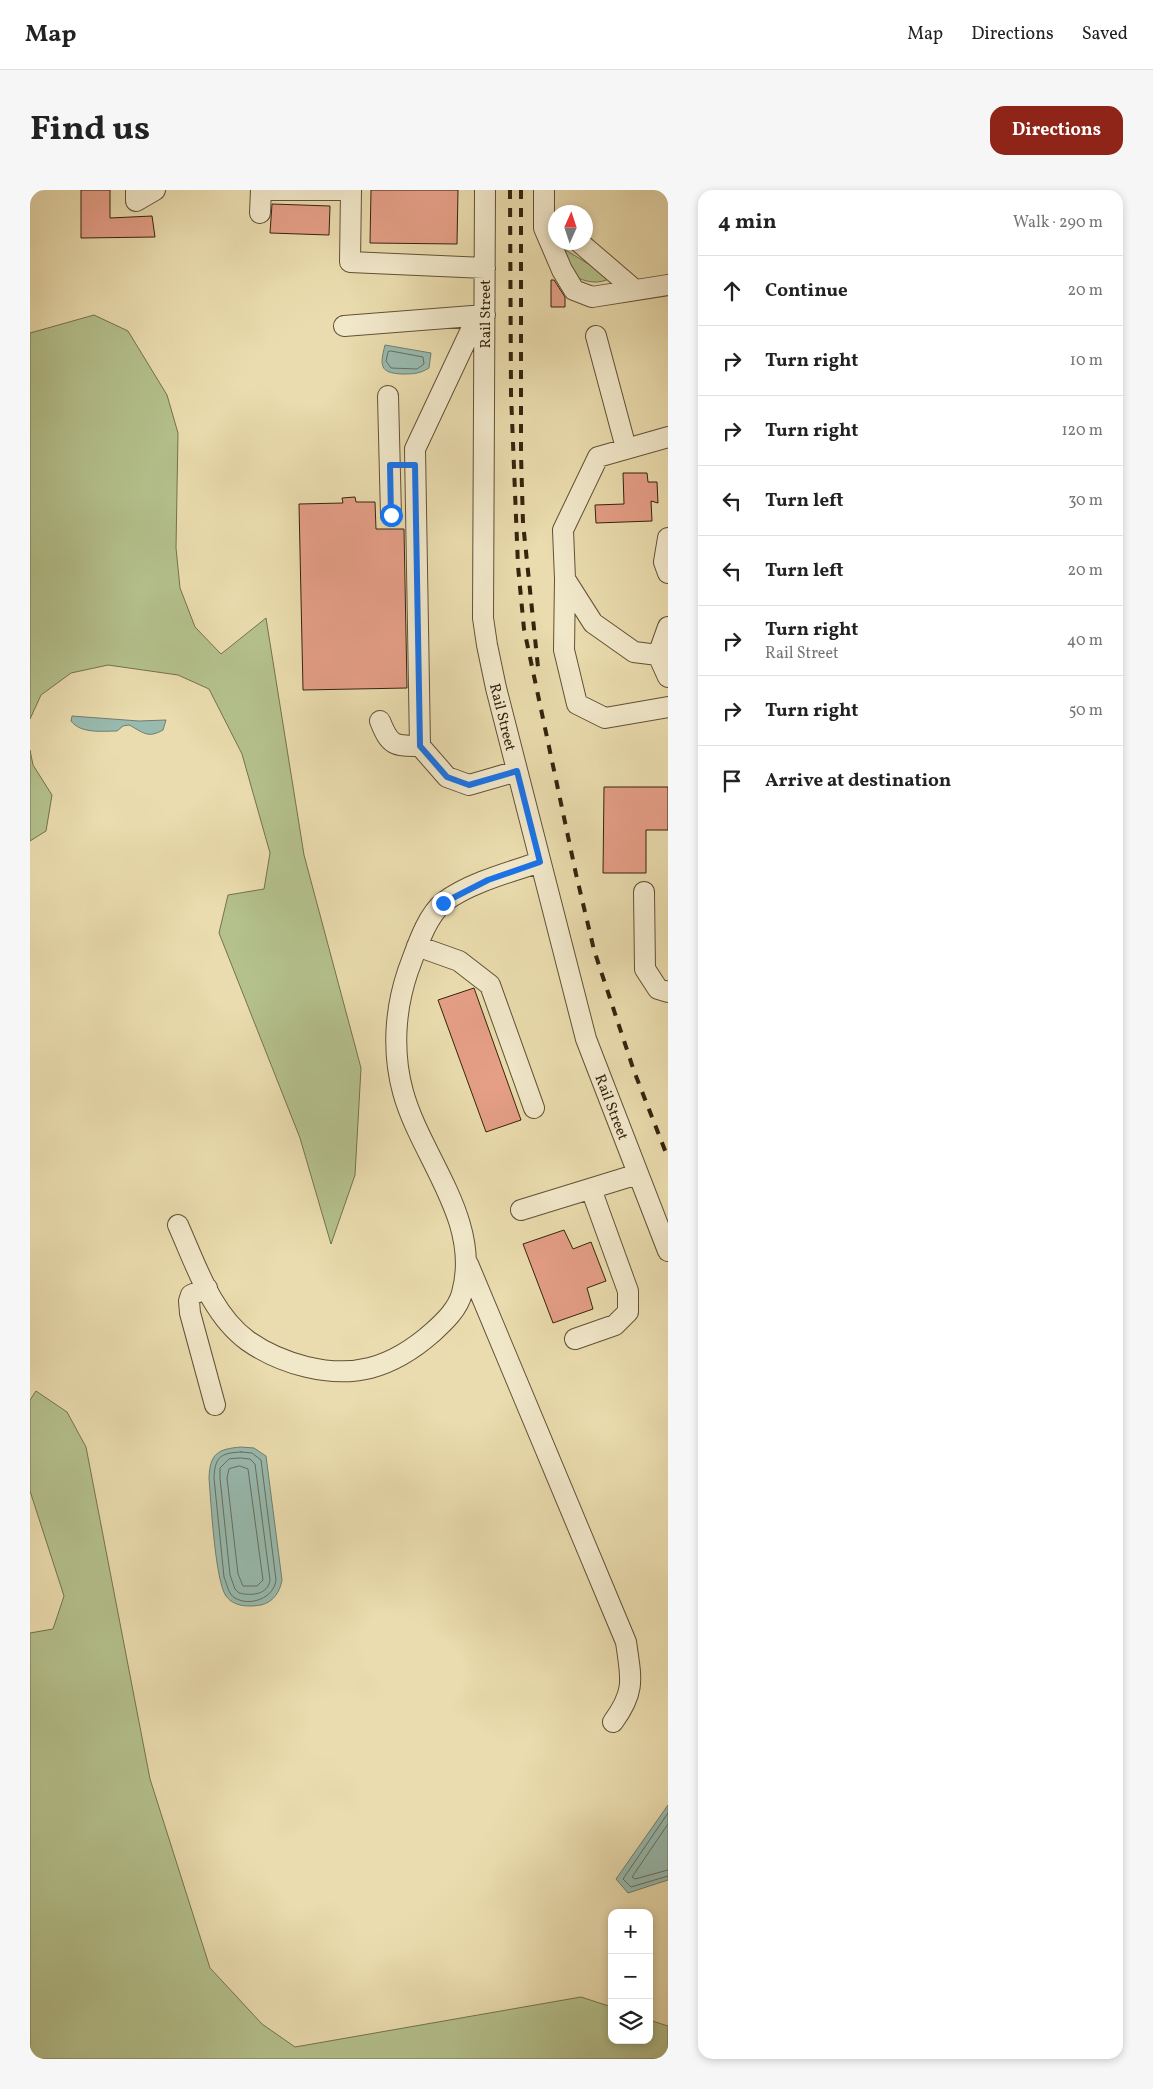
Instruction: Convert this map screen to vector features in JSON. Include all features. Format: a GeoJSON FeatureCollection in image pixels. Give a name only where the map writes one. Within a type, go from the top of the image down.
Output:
{"type":"FeatureCollection","features":[{"type":"Feature","properties":{"kind":"street"},"geometry":{"type":"LineString","coordinates":[[136,190],[136,201],[155,190]]}},
{"type":"Feature","properties":{"kind":"street"},"geometry":{"type":"LineString","coordinates":[[260,213],[261,190],[344,190]]}},
{"type":"Feature","properties":{"kind":"street"},"geometry":{"type":"LineString","coordinates":[[352,190],[350,262],[485,268]]}},
{"type":"Feature","properties":{"kind":"street","name":"Rail Street"},"geometry":{"type":"LineString","coordinates":[[485,190],[485,268],[482,315],[483,618],[486,645],[586,1039],[668,1251]]}},
{"type":"Feature","properties":{"kind":"street"},"geometry":{"type":"LineString","coordinates":[[544,190],[548,209]]}},
{"type":"Feature","properties":{"kind":"street"},"geometry":{"type":"LineString","coordinates":[[548,221],[544,228],[548,237]]}},
{"type":"Feature","properties":{"kind":"street"},"geometry":{"type":"LineString","coordinates":[[553,250],[562,270],[574,290],[592,297],[668,285]]}},
{"type":"Feature","properties":{"kind":"street"},"geometry":{"type":"LineString","coordinates":[[588,250],[635,290]]}},
{"type":"Feature","properties":{"kind":"street"},"geometry":{"type":"LineString","coordinates":[[344,326],[482,315]]}},
{"type":"Feature","properties":{"kind":"street"},"geometry":{"type":"LineString","coordinates":[[482,315],[415,449],[420,746],[447,777],[469,785],[517,771]]}},
{"type":"Feature","properties":{"kind":"street"},"geometry":{"type":"LineString","coordinates":[[596,336],[626,448]]}},
{"type":"Feature","properties":{"kind":"street"},"geometry":{"type":"LineString","coordinates":[[388,396],[391,515]]}},
{"type":"Feature","properties":{"kind":"street"},"geometry":{"type":"LineString","coordinates":[[668,437],[598,457],[563,530],[565,579],[564,650],[577,704],[605,718],[668,706]]}},
{"type":"Feature","properties":{"kind":"street"},"geometry":{"type":"LineString","coordinates":[[390,465],[415,465]]}},
{"type":"Feature","properties":{"kind":"street"},"geometry":{"type":"LineString","coordinates":[[668,538],[664,562],[668,573]]}},
{"type":"Feature","properties":{"kind":"street"},"geometry":{"type":"LineString","coordinates":[[565,579],[593,623],[634,652],[658,655]]}},
{"type":"Feature","properties":{"kind":"street"},"geometry":{"type":"LineString","coordinates":[[668,627],[658,655],[668,677]]}},
{"type":"Feature","properties":{"kind":"street"},"geometry":{"type":"LineString","coordinates":[[380,721],[387,739],[393,744],[420,746]]}},
{"type":"Feature","properties":{"kind":"street"},"geometry":{"type":"LineString","coordinates":[[540,862],[488,880],[443,903],[433,915],[404,982],[397,1016],[396,1055],[403,1092],[416,1127],[454,1208],[463,1237],[468,1264],[626,1642],[631,1680],[626,1705],[613,1722]]}},
{"type":"Feature","properties":{"kind":"street"},"geometry":{"type":"LineString","coordinates":[[644,892],[645,969],[658,989],[668,992]]}},
{"type":"Feature","properties":{"kind":"street"},"geometry":{"type":"LineString","coordinates":[[418,946],[459,961],[490,985],[534,1108]]}},
{"type":"Feature","properties":{"kind":"street"},"geometry":{"type":"LineString","coordinates":[[522,1210],[638,1174]]}},
{"type":"Feature","properties":{"kind":"street"},"geometry":{"type":"LineString","coordinates":[[575,1339],[615,1325],[628,1312],[628,1291],[591,1189]]}},
{"type":"Feature","properties":{"kind":"street"},"geometry":{"type":"LineString","coordinates":[[178,1226],[220,1314],[248,1341],[277,1356],[309,1367],[338,1371],[370,1368],[403,1355],[424,1341],[448,1318],[462,1295],[468,1264]]}},
{"type":"Feature","properties":{"kind":"street"},"geometry":{"type":"LineString","coordinates":[[207,1288],[191,1295],[189,1301],[190,1313],[215,1405]]}},
{"type":"Feature","properties":{"kind":"green space"},"geometry":{"type":"Polygon","coordinates":[[[563,250],[611,278],[592,282],[573,276],[563,250]]]}},
{"type":"Feature","properties":{"kind":"green space"},"geometry":{"type":"Polygon","coordinates":[[[94,315],[128,331],[167,395],[178,433],[176,548],[180,588],[195,627],[221,654],[266,618],[304,855],[361,1068],[355,1175],[331,1244],[300,1138],[219,933],[228,895],[264,889],[270,853],[242,754],[209,689],[178,675],[108,665],[71,673],[41,695],[30,719],[30,333],[94,315]]]}},
{"type":"Feature","properties":{"kind":"green space"},"geometry":{"type":"Polygon","coordinates":[[[30,750],[33,765],[52,795],[46,831],[30,841],[30,750]]]}},
{"type":"Feature","properties":{"kind":"green space"},"geometry":{"type":"Polygon","coordinates":[[[36,1391],[67,1412],[86,1447],[150,1779],[210,1968],[262,2024],[295,2047],[581,1997],[608,2006],[608,2044],[653,2044],[653,2021],[668,2026],[668,2059],[30,2059],[30,1633],[53,1629],[64,1596],[30,1491],[30,1400],[36,1391]]]}},
{"type":"Feature","properties":{"kind":"water"},"geometry":{"type":"Polygon","coordinates":[[[385,345],[431,353],[429,368],[413,374],[394,373],[385,370],[382,358],[385,345]]]}},
{"type":"Feature","properties":{"kind":"water"},"geometry":{"type":"Polygon","coordinates":[[[72,716],[139,721],[166,720],[163,730],[158,733],[149,734],[129,725],[123,726],[117,731],[86,730],[71,721],[72,716]]]}},
{"type":"Feature","properties":{"kind":"water"},"geometry":{"type":"Polygon","coordinates":[[[241,1447],[254,1448],[266,1456],[282,1580],[280,1588],[273,1599],[266,1604],[256,1606],[237,1604],[226,1596],[219,1574],[214,1540],[209,1478],[211,1463],[216,1454],[221,1451],[241,1447]]]}},
{"type":"Feature","properties":{"kind":"water"},"geometry":{"type":"Polygon","coordinates":[[[668,1805],[668,1880],[628,1893],[616,1879],[668,1805]]]}},
{"type":"Feature","properties":{"kind":"building"},"geometry":{"type":"Polygon","coordinates":[[[81,190],[110,190],[110,218],[152,216],[155,237],[81,238],[81,190]]]}},
{"type":"Feature","properties":{"kind":"building"},"geometry":{"type":"Polygon","coordinates":[[[371,190],[458,190],[457,244],[370,243],[371,190]]]}},
{"type":"Feature","properties":{"kind":"building"},"geometry":{"type":"Polygon","coordinates":[[[272,204],[330,206],[329,235],[270,233],[272,204]]]}},
{"type":"Feature","properties":{"kind":"building"},"geometry":{"type":"Polygon","coordinates":[[[551,280],[554,280],[565,297],[565,307],[551,307],[551,280]]]}},
{"type":"Feature","properties":{"kind":"building"},"geometry":{"type":"Polygon","coordinates":[[[623,473],[647,473],[648,482],[657,482],[658,503],[651,501],[652,521],[596,523],[595,505],[624,504],[623,473]]]}},
{"type":"Feature","properties":{"kind":"building"},"geometry":{"type":"Polygon","coordinates":[[[355,497],[356,502],[375,502],[376,529],[404,529],[407,688],[303,690],[299,504],[343,503],[342,498],[355,497]]]}},
{"type":"Feature","properties":{"kind":"building"},"geometry":{"type":"Polygon","coordinates":[[[604,787],[668,787],[668,830],[646,830],[646,873],[603,873],[604,787]]]}},
{"type":"Feature","properties":{"kind":"building"},"geometry":{"type":"Polygon","coordinates":[[[474,988],[521,1120],[486,1132],[438,1000],[474,988]]]}},
{"type":"Feature","properties":{"kind":"building"},"geometry":{"type":"Polygon","coordinates":[[[564,1230],[573,1249],[591,1242],[606,1281],[587,1288],[593,1309],[553,1323],[523,1244],[564,1230]]]}},
{"type":"Feature","properties":{"kind":"railway"},"geometry":{"type":"LineString","coordinates":[[510,190],[511,394],[518,566],[524,629],[594,950],[634,1071],[668,1158]]}},
{"type":"Feature","properties":{"kind":"railway"},"geometry":{"type":"LineString","coordinates":[[521,190],[521,455],[523,523],[538,667]]}},
{"type":"Feature","properties":{"kind":"route"},"geometry":{"type":"LineString","coordinates":[[391,515],[390,465],[415,465],[420,746],[447,777],[469,785],[517,771],[540,862],[488,880],[443,903]]}}]}
